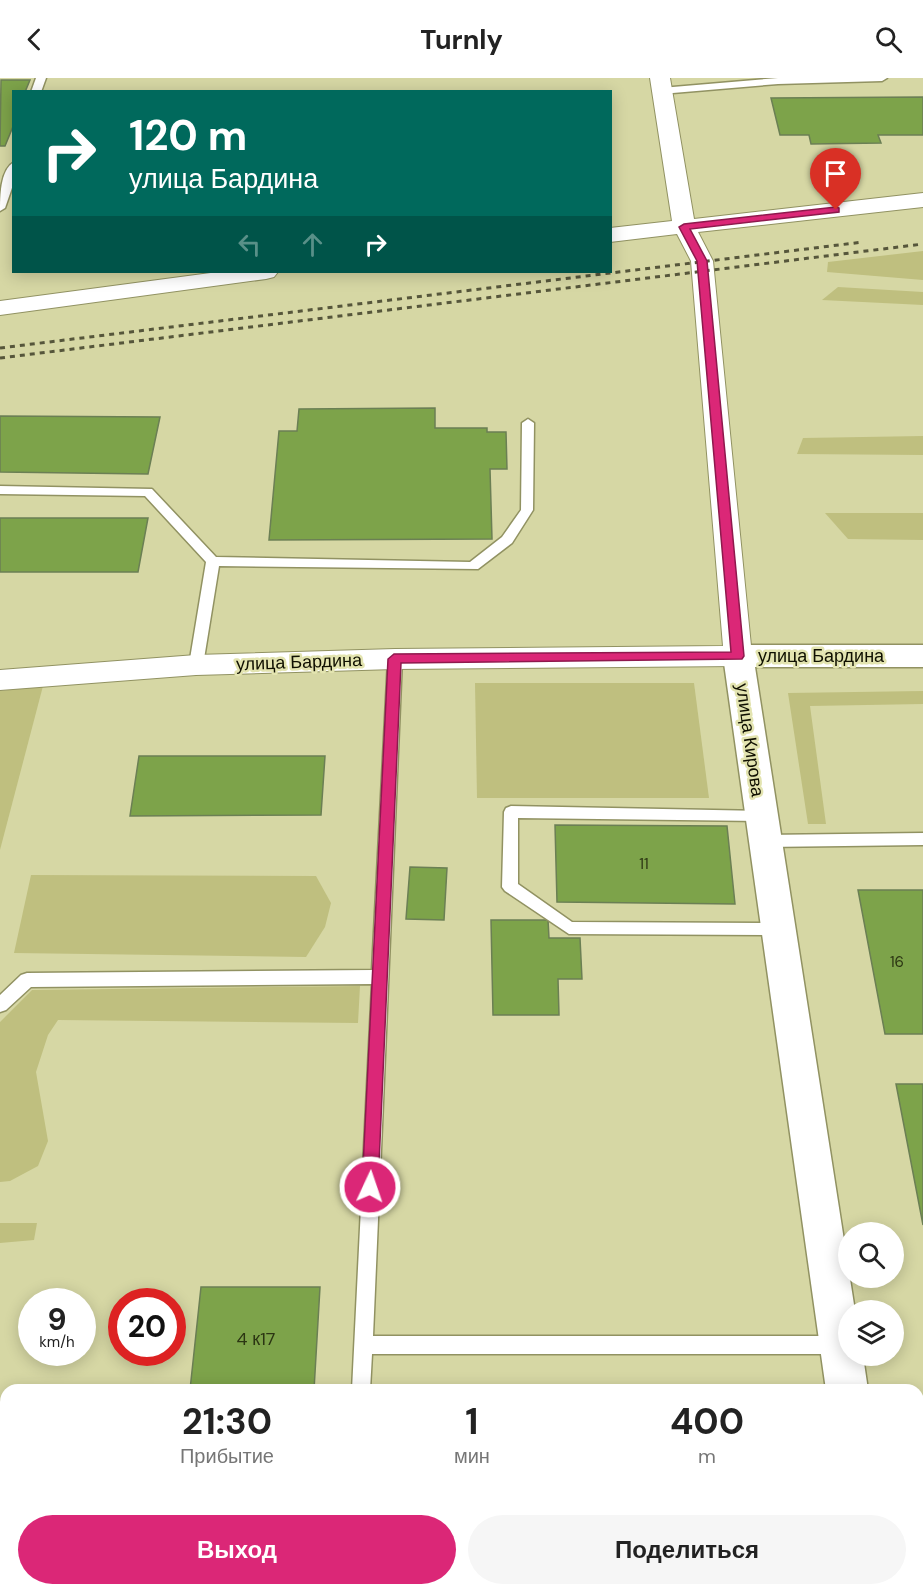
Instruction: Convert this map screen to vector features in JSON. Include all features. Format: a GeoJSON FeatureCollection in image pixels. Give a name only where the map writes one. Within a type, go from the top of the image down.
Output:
{"type":"FeatureCollection","features":[{"type":"Feature","properties":{"kind":"street","name":"улица Кирова"},"geometry":{"type":"LineString","coordinates":[[660,85],[684,227],[702,261],[738,656],[838,1325]]}},
{"type":"Feature","properties":{"kind":"street"},"geometry":{"type":"LineString","coordinates":[[612,235],[923,200]]}},
{"type":"Feature","properties":{"kind":"street"},"geometry":{"type":"LineString","coordinates":[[0,308],[259,273]]}},
{"type":"Feature","properties":{"kind":"street","name":"улица Бардина"},"geometry":{"type":"LineString","coordinates":[[0,680],[196,665],[394,659],[923,656]]}},
{"type":"Feature","properties":{"kind":"street","name":"улица Кирова"},"geometry":{"type":"LineString","coordinates":[[844,1366],[846,1384]]}},
{"type":"Feature","properties":{"kind":"lane"},"geometry":{"type":"LineString","coordinates":[[660,85],[882,78]]}},
{"type":"Feature","properties":{"kind":"lane"},"geometry":{"type":"LineString","coordinates":[[0,208],[12,171]]}},
{"type":"Feature","properties":{"kind":"lane"},"geometry":{"type":"LineString","coordinates":[[0,490],[148,492],[213,561],[473,566],[507,540],[527,510],[528,423]]}},
{"type":"Feature","properties":{"kind":"lane"},"geometry":{"type":"LineString","coordinates":[[196,665],[213,561]]}},
{"type":"Feature","properties":{"kind":"lane"},"geometry":{"type":"LineString","coordinates":[[361,1384],[394,659]]}},
{"type":"Feature","properties":{"kind":"lane"},"geometry":{"type":"LineString","coordinates":[[778,929],[569,928],[510,887],[511,812],[923,839]]}},
{"type":"Feature","properties":{"kind":"lane"},"geometry":{"type":"LineString","coordinates":[[0,1005],[27,980],[380,977]]}},
{"type":"Feature","properties":{"kind":"lane"},"geometry":{"type":"LineString","coordinates":[[363,1345],[838,1345]]}},
{"type":"Feature","properties":{"kind":"shaded area"},"geometry":{"type":"Polygon","coordinates":[[[923,251],[923,280],[827,272],[828,262],[923,251]]]}},
{"type":"Feature","properties":{"kind":"shaded area"},"geometry":{"type":"Polygon","coordinates":[[[838,287],[923,292],[923,305],[822,300],[838,287]]]}},
{"type":"Feature","properties":{"kind":"shaded area"},"geometry":{"type":"Polygon","coordinates":[[[923,436],[923,455],[797,454],[803,438],[923,436]]]}},
{"type":"Feature","properties":{"kind":"shaded area"},"geometry":{"type":"Polygon","coordinates":[[[825,513],[923,513],[923,540],[848,539],[825,513]]]}},
{"type":"Feature","properties":{"kind":"shaded area"},"geometry":{"type":"Polygon","coordinates":[[[475,683],[694,683],[709,798],[477,798],[475,683]]]}},
{"type":"Feature","properties":{"kind":"shaded area"},"geometry":{"type":"Polygon","coordinates":[[[43,686],[0,850],[0,691],[43,686]]]}},
{"type":"Feature","properties":{"kind":"shaded area"},"geometry":{"type":"Polygon","coordinates":[[[923,691],[923,704],[810,706],[826,824],[808,824],[788,693],[923,691]]]}},
{"type":"Feature","properties":{"kind":"shaded area"},"geometry":{"type":"Polygon","coordinates":[[[31,875],[316,876],[331,903],[325,927],[306,957],[14,953],[31,875]]]}},
{"type":"Feature","properties":{"kind":"shaded area"},"geometry":{"type":"Polygon","coordinates":[[[360,986],[358,1023],[58,1020],[48,1035],[36,1072],[48,1141],[38,1166],[10,1181],[0,1182],[0,1022],[32,990],[360,986]]]}},
{"type":"Feature","properties":{"kind":"shaded area"},"geometry":{"type":"Polygon","coordinates":[[[0,1223],[37,1223],[34,1240],[0,1243],[0,1223]]]}},
{"type":"Feature","properties":{"kind":"building"},"geometry":{"type":"Polygon","coordinates":[[[1,80],[30,80],[26,90],[12,90],[12,129],[5,146],[0,146],[1,80]]]}},
{"type":"Feature","properties":{"kind":"building"},"geometry":{"type":"Polygon","coordinates":[[[923,97],[923,135],[878,135],[881,143],[811,144],[809,135],[780,135],[771,98],[923,97]]]}},
{"type":"Feature","properties":{"kind":"building"},"geometry":{"type":"Polygon","coordinates":[[[435,408],[435,428],[487,428],[487,432],[506,432],[507,469],[490,469],[492,539],[269,540],[279,431],[297,431],[299,409],[435,408]]]}},
{"type":"Feature","properties":{"kind":"building"},"geometry":{"type":"Polygon","coordinates":[[[0,416],[160,417],[148,474],[0,472],[0,416]]]}},
{"type":"Feature","properties":{"kind":"building"},"geometry":{"type":"Polygon","coordinates":[[[0,518],[148,518],[138,572],[0,572],[0,518]]]}},
{"type":"Feature","properties":{"kind":"building"},"geometry":{"type":"Polygon","coordinates":[[[139,756],[325,756],[321,815],[130,816],[139,756]]]}},
{"type":"Feature","properties":{"kind":"building"},"geometry":{"type":"Polygon","coordinates":[[[555,825],[727,826],[735,904],[557,902],[555,825]]]}},
{"type":"Feature","properties":{"kind":"building"},"geometry":{"type":"Polygon","coordinates":[[[410,867],[447,868],[444,920],[406,919],[410,867]]]}},
{"type":"Feature","properties":{"kind":"building"},"geometry":{"type":"Polygon","coordinates":[[[858,890],[923,890],[923,1034],[885,1034],[858,890]]]}},
{"type":"Feature","properties":{"kind":"building"},"geometry":{"type":"Polygon","coordinates":[[[491,920],[548,920],[549,938],[580,938],[582,979],[558,979],[559,1015],[493,1015],[491,920]]]}},
{"type":"Feature","properties":{"kind":"building"},"geometry":{"type":"Polygon","coordinates":[[[896,1084],[923,1084],[923,1225],[896,1084]]]}},
{"type":"Feature","properties":{"kind":"building"},"geometry":{"type":"Polygon","coordinates":[[[201,1287],[320,1287],[314,1384],[191,1384],[201,1287]]]}},
{"type":"Feature","properties":{"kind":"railway"},"geometry":{"type":"LineString","coordinates":[[612,273],[863,242]]}},
{"type":"Feature","properties":{"kind":"railway"},"geometry":{"type":"LineString","coordinates":[[0,358],[923,244]]}},
{"type":"Feature","properties":{"kind":"railway"},"geometry":{"type":"LineString","coordinates":[[0,348],[611,273]]}},
{"type":"Feature","properties":{"kind":"route"},"geometry":{"type":"LineString","coordinates":[[370,1187],[378,1051],[394,659],[738,656],[702,261],[684,227],[836,210]]}}]}
